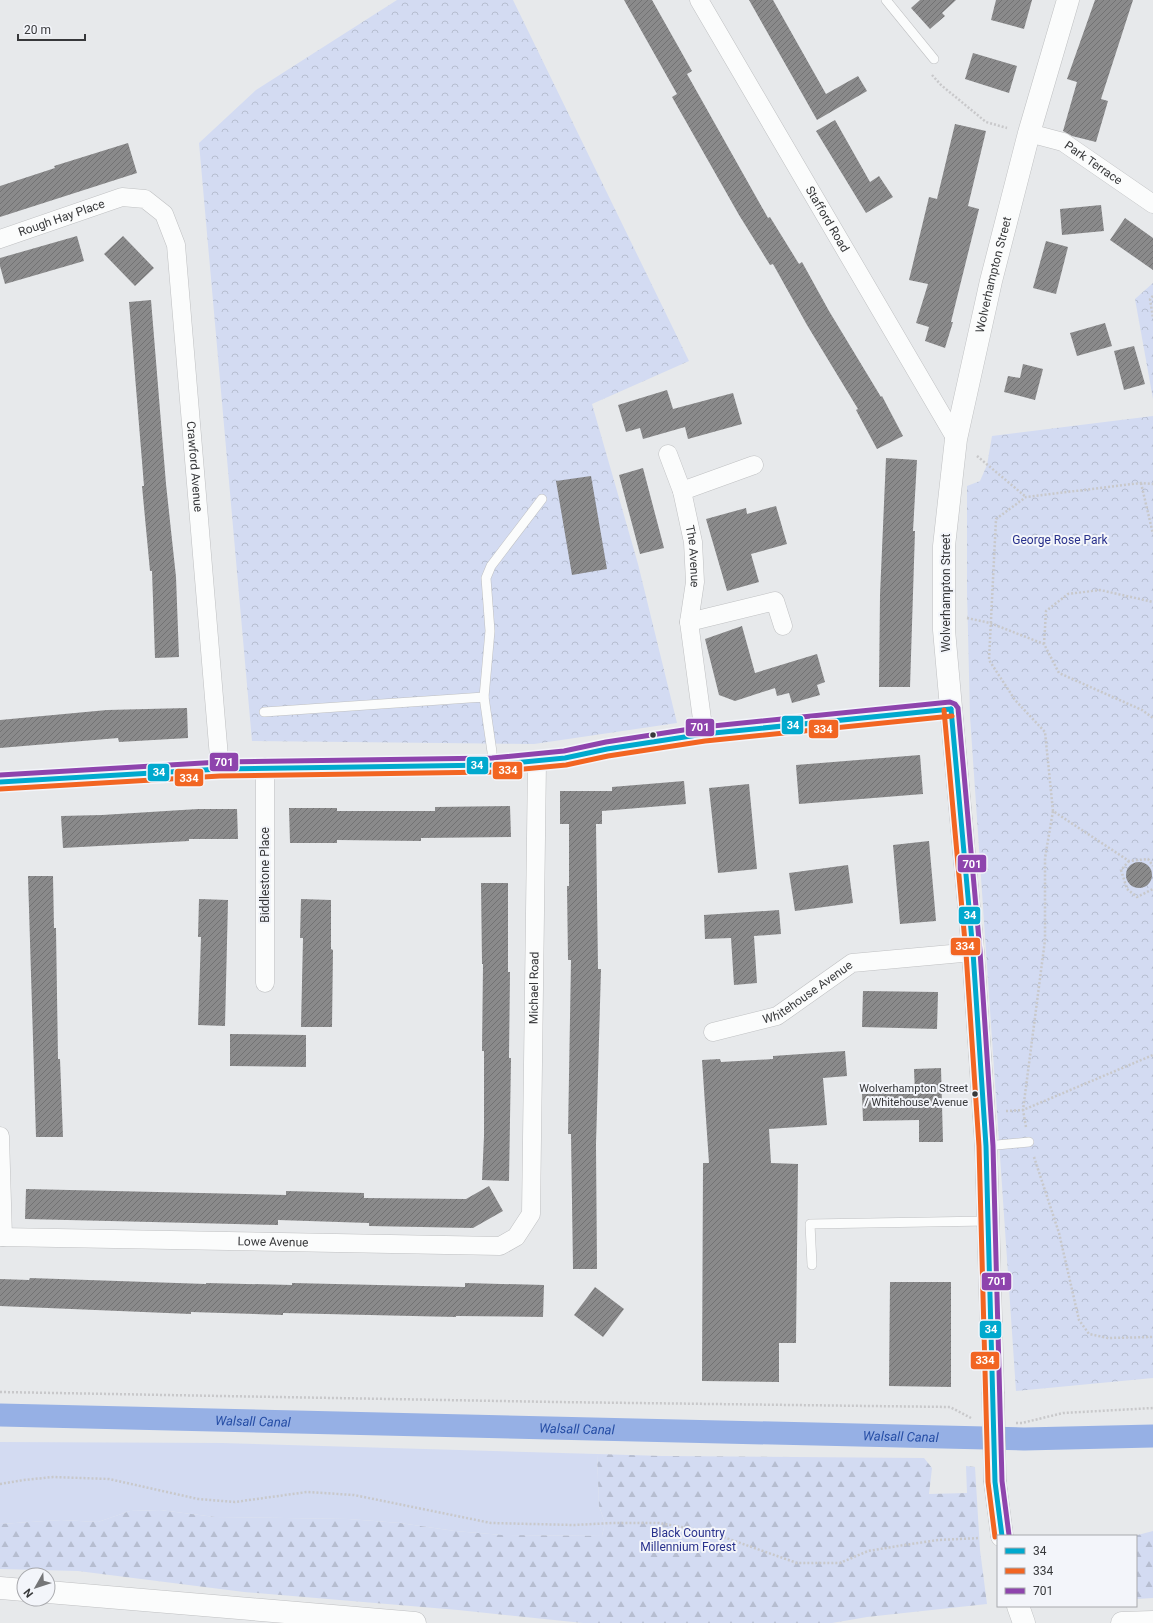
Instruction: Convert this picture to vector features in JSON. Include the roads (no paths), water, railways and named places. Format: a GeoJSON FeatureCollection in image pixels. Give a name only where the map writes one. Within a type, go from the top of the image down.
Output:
{"type":"FeatureCollection","features":[{"type":"Feature","properties":{"kind":"main road","name":"Wolverhampton Street"},"geometry":{"type":"LineString","coordinates":[[993,1537],[995,1482],[986,1146],[973,952],[944,630],[944,546],[956,439],[991,280],[1029,133],[1068,0]]}},
{"type":"Feature","properties":{"kind":"main road"},"geometry":{"type":"LineString","coordinates":[[0,1588],[16,1589]]}},
{"type":"Feature","properties":{"kind":"main road"},"geometry":{"type":"LineString","coordinates":[[56,1593],[415,1623]]}},
{"type":"Feature","properties":{"kind":"main road"},"geometry":{"type":"LineString","coordinates":[[1018,1607],[1024,1623]]}},
{"type":"Feature","properties":{"kind":"main road"},"geometry":{"type":"LineString","coordinates":[[1122,1623],[1153,1622]]}},
{"type":"Feature","properties":{"kind":"street","name":"Stafford Road"},"geometry":{"type":"LineString","coordinates":[[698,0],[956,439]]}},
{"type":"Feature","properties":{"kind":"street","name":"Park Terrace"},"geometry":{"type":"LineString","coordinates":[[1029,133],[1063,142],[1153,204]]}},
{"type":"Feature","properties":{"kind":"street","name":"Rough Hay Place"},"geometry":{"type":"LineString","coordinates":[[0,239],[122,197]]}},
{"type":"Feature","properties":{"kind":"street","name":"Crawford Avenue"},"geometry":{"type":"LineString","coordinates":[[122,197],[145,199],[164,214],[176,245],[220,769]]}},
{"type":"Feature","properties":{"kind":"street","name":"The Avenue"},"geometry":{"type":"LineString","coordinates":[[668,454],[682,491],[693,542],[695,582],[690,622],[704,734]]}},
{"type":"Feature","properties":{"kind":"street"},"geometry":{"type":"LineString","coordinates":[[682,491],[754,465]]}},
{"type":"Feature","properties":{"kind":"street"},"geometry":{"type":"LineString","coordinates":[[690,622],[775,602],[783,626]]}},
{"type":"Feature","properties":{"kind":"street"},"geometry":{"type":"LineString","coordinates":[[0,782],[220,769],[378,768],[492,765],[537,762],[704,734],[951,709]]}},
{"type":"Feature","properties":{"kind":"street","name":"Michael Road"},"geometry":{"type":"LineString","coordinates":[[530,1214],[537,762]]}},
{"type":"Feature","properties":{"kind":"street","name":"Biddlestone Place"},"geometry":{"type":"LineString","coordinates":[[265,768],[265,983]]}},
{"type":"Feature","properties":{"kind":"street","name":"Whitehouse Avenue"},"geometry":{"type":"LineString","coordinates":[[713,1032],[778,1016],[852,963],[973,952]]}},
{"type":"Feature","properties":{"kind":"street"},"geometry":{"type":"LineString","coordinates":[[0,1136],[1,1237]]}},
{"type":"Feature","properties":{"kind":"street","name":"Lowe Avenue"},"geometry":{"type":"LineString","coordinates":[[1,1237],[500,1246],[516,1237],[530,1214]]}},
{"type":"Feature","properties":{"kind":"lane"},"geometry":{"type":"LineString","coordinates":[[886,0],[934,59]]}},
{"type":"Feature","properties":{"kind":"lane"},"geometry":{"type":"LineString","coordinates":[[492,765],[492,752],[484,697],[490,631],[486,578],[491,566],[542,499]]}},
{"type":"Feature","properties":{"kind":"lane"},"geometry":{"type":"LineString","coordinates":[[264,712],[484,697]]}},
{"type":"Feature","properties":{"kind":"lane"},"geometry":{"type":"LineString","coordinates":[[986,1146],[1029,1142]]}},
{"type":"Feature","properties":{"kind":"lane"},"geometry":{"type":"LineString","coordinates":[[812,1264],[810,1224],[988,1221]]}},
{"type":"Feature","properties":{"kind":"waterway","name":"Walsall Canal"},"geometry":{"type":"LineString","coordinates":[[0,1415],[1024,1439],[1153,1436]]}},
{"type":"Feature","properties":{"kind":"place","name":"Wolverhampton Street / Whitehouse Avenue"},"geometry":{"type":"Point","coordinates":[975,1094]}},
{"type":"Feature","properties":{"kind":"park label","name":"George Rose Park"},"geometry":{"type":"Point","coordinates":[1060,540]}},
{"type":"Feature","properties":{"kind":"park label","name":"Black Country Millennium Forest"},"geometry":{"type":"Point","coordinates":[688,1540]}}]}
